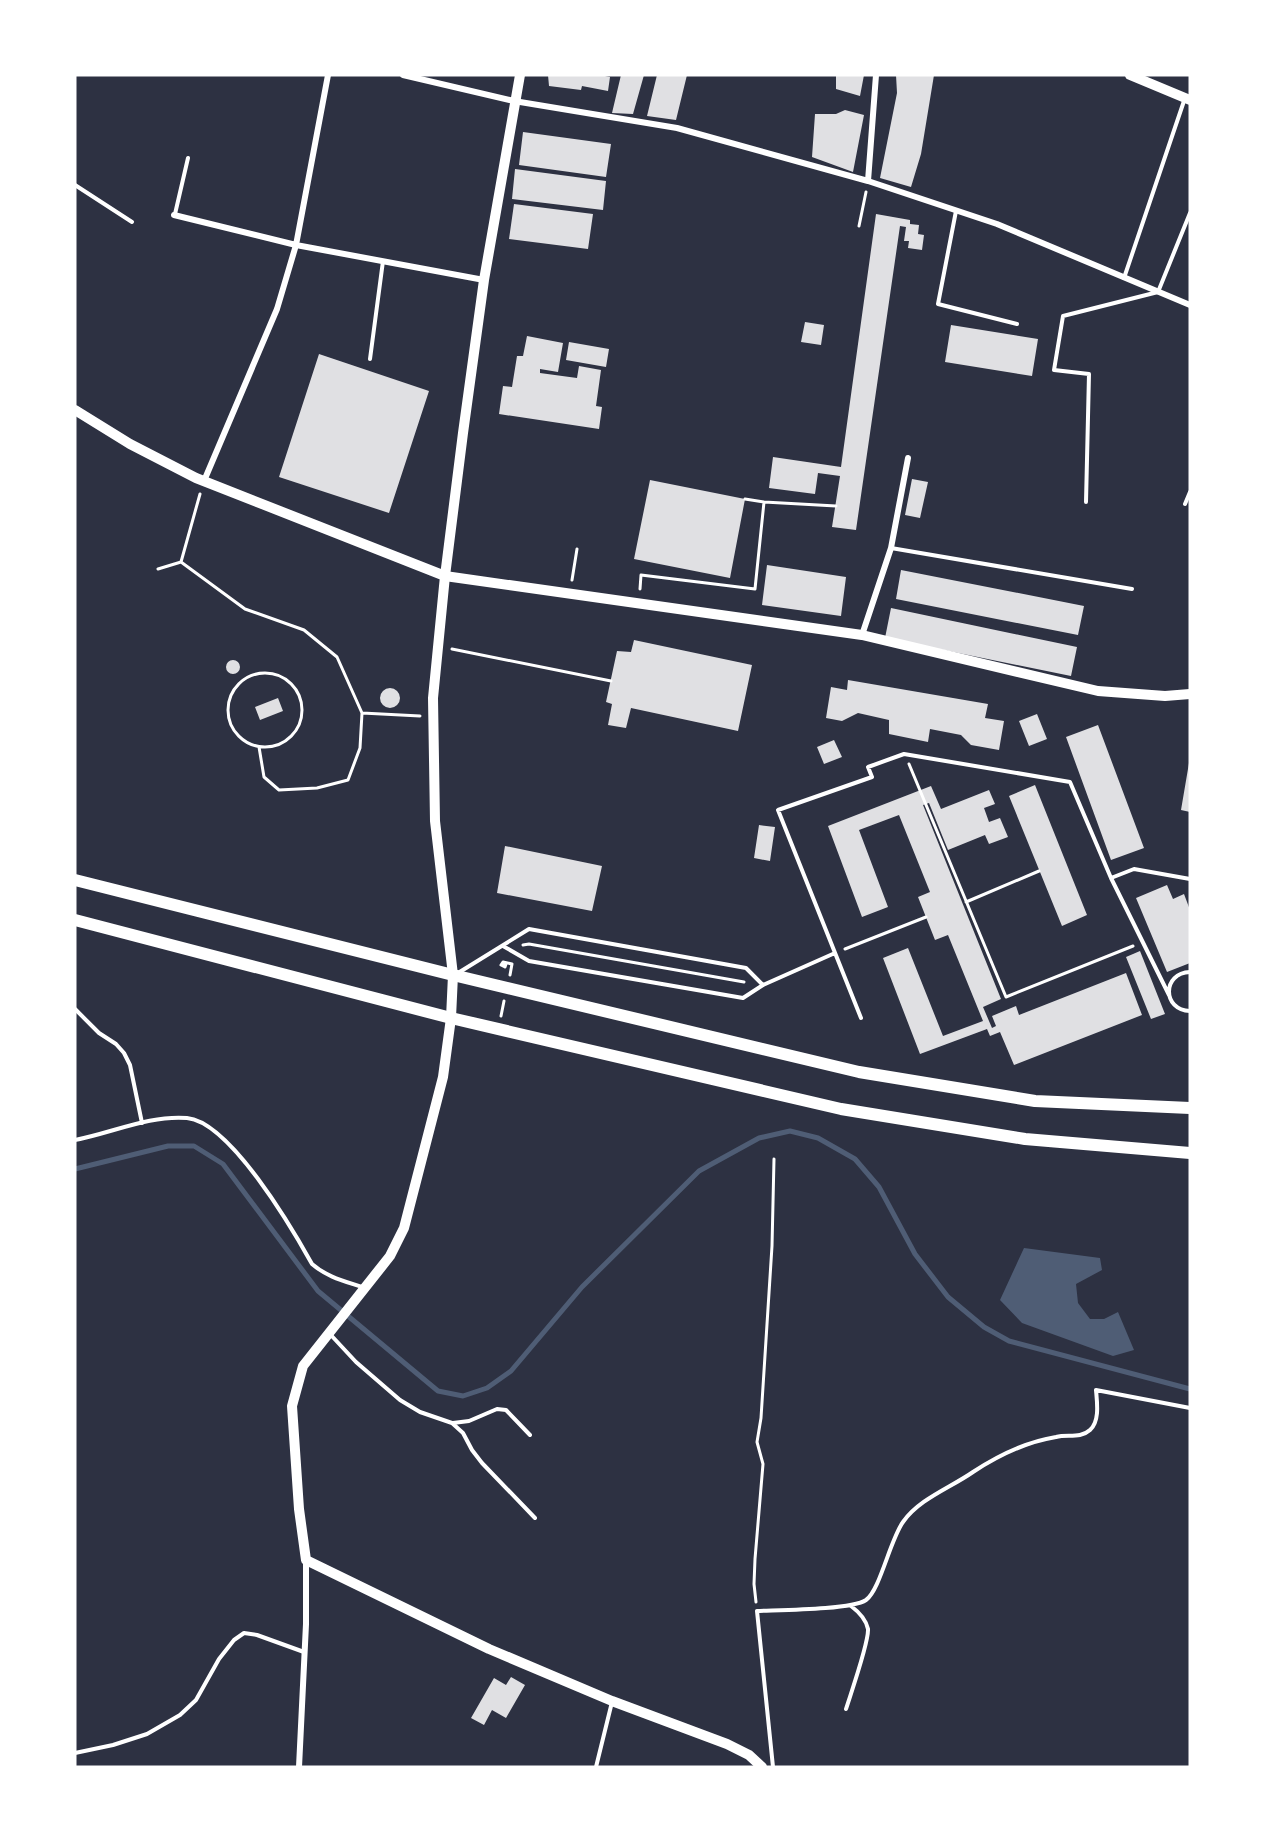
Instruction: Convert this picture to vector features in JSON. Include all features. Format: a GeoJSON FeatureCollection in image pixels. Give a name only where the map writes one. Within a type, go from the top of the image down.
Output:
{"type":"FeatureCollection","features":[{"type":"Feature","properties":{"kind":"main road"},"geometry":{"type":"LineString","coordinates":[[75,880],[453,975],[859,1072],[1035,1101],[1190,1108]]}},
{"type":"Feature","properties":{"kind":"main road"},"geometry":{"type":"LineString","coordinates":[[75,920],[451,1018],[841,1109],[1025,1139],[1190,1154]]}},
{"type":"Feature","properties":{"kind":"street"},"geometry":{"type":"LineString","coordinates":[[204,481],[278,309],[296,245],[328,75]]}},
{"type":"Feature","properties":{"kind":"street"},"geometry":{"type":"LineString","coordinates":[[403,75],[514,101],[677,128],[868,181],[997,224],[1190,305]]}},
{"type":"Feature","properties":{"kind":"street"},"geometry":{"type":"LineString","coordinates":[[299,1767],[306,1560],[299,1509],[292,1406],[303,1366],[390,1257],[404,1227],[443,1077],[451,1018],[453,975],[435,821],[433,698],[445,576],[484,280],[520,75]]}},
{"type":"Feature","properties":{"kind":"street"},"geometry":{"type":"LineString","coordinates":[[868,181],[876,75]]}},
{"type":"Feature","properties":{"kind":"street"},"geometry":{"type":"LineString","coordinates":[[1130,75],[1188,99]]}},
{"type":"Feature","properties":{"kind":"street"},"geometry":{"type":"LineString","coordinates":[[174,215],[296,245],[484,280]]}},
{"type":"Feature","properties":{"kind":"street"},"geometry":{"type":"LineString","coordinates":[[75,410],[130,444],[204,481],[445,576],[862,635],[1098,691],[1166,696],[1190,694]]}},
{"type":"Feature","properties":{"kind":"street"},"geometry":{"type":"LineString","coordinates":[[862,635],[891,548],[908,458]]}},
{"type":"Feature","properties":{"kind":"street"},"geometry":{"type":"LineString","coordinates":[[306,1560],[489,1649],[612,1701],[727,1744],[749,1755],[762,1767]]}},
{"type":"Feature","properties":{"kind":"lane"},"geometry":{"type":"LineString","coordinates":[[1124,278],[1188,99]]}},
{"type":"Feature","properties":{"kind":"lane"},"geometry":{"type":"LineString","coordinates":[[174,215],[188,158]]}},
{"type":"Feature","properties":{"kind":"lane"},"geometry":{"type":"LineString","coordinates":[[75,185],[132,222]]}},
{"type":"Feature","properties":{"kind":"lane"},"geometry":{"type":"LineString","coordinates":[[956,211],[938,304],[1017,324]]}},
{"type":"Feature","properties":{"kind":"lane"},"geometry":{"type":"LineString","coordinates":[[1086,502],[1089,374],[1054,370],[1063,316],[1158,292],[1190,213]]}},
{"type":"Feature","properties":{"kind":"lane"},"geometry":{"type":"LineString","coordinates":[[370,359],[383,261]]}},
{"type":"Feature","properties":{"kind":"lane"},"geometry":{"type":"LineString","coordinates":[[1185,504],[1190,492]]}},
{"type":"Feature","properties":{"kind":"lane"},"geometry":{"type":"LineString","coordinates":[[891,548],[1132,589]]}},
{"type":"Feature","properties":{"kind":"lane"},"geometry":{"type":"LineString","coordinates":[[861,1018],[778,810],[872,777],[868,767],[904,754],[1070,782],[1111,878],[1169,995],[1180,1010],[1190,1011]]}},
{"type":"Feature","properties":{"kind":"lane"},"geometry":{"type":"LineString","coordinates":[[1111,878],[1134,869],[1190,879]]}},
{"type":"Feature","properties":{"kind":"lane"},"geometry":{"type":"LineString","coordinates":[[453,975],[529,929],[746,968],[763,986]]}},
{"type":"Feature","properties":{"kind":"lane"},"geometry":{"type":"LineString","coordinates":[[503,946],[529,961],[743,998],[763,986],[835,953]]}},
{"type":"Feature","properties":{"kind":"lane"},"geometry":{"type":"LineString","coordinates":[[1169,995],[1174,978],[1190,972]]}},
{"type":"Feature","properties":{"kind":"lane"},"geometry":{"type":"LineString","coordinates":[[75,1009],[124,1053],[130,1065],[142,1123]]}},
{"type":"Feature","properties":{"kind":"lane"},"geometry":{"type":"LineString","coordinates":[[75,1140],[166,1118],[189,1118],[202,1124],[223,1139],[269,1193],[312,1264],[331,1277],[366,1288]]}},
{"type":"Feature","properties":{"kind":"lane"},"geometry":{"type":"LineString","coordinates":[[329,1333],[356,1362],[400,1400],[420,1412],[452,1423],[463,1433],[482,1463],[535,1518]]}},
{"type":"Feature","properties":{"kind":"lane"},"geometry":{"type":"LineString","coordinates":[[772,1767],[757,1611],[851,1605],[867,1599],[877,1584],[892,1541],[903,1521],[918,1506],[1007,1451],[1059,1436],[1084,1435],[1093,1428],[1097,1414],[1096,1390],[1190,1408]]}},
{"type":"Feature","properties":{"kind":"lane"},"geometry":{"type":"LineString","coordinates":[[452,1423],[469,1421],[497,1409],[506,1410],[530,1435]]}},
{"type":"Feature","properties":{"kind":"lane"},"geometry":{"type":"LineString","coordinates":[[846,1709],[868,1629],[861,1613],[851,1605]]}},
{"type":"Feature","properties":{"kind":"lane"},"geometry":{"type":"LineString","coordinates":[[75,1753],[147,1734],[180,1715],[196,1700],[234,1640],[244,1633],[257,1635],[304,1652]]}},
{"type":"Feature","properties":{"kind":"lane"},"geometry":{"type":"LineString","coordinates":[[596,1767],[612,1701]]}},
{"type":"Feature","properties":{"kind":"path"},"geometry":{"type":"LineString","coordinates":[[859,226],[868,181]]}},
{"type":"Feature","properties":{"kind":"path"},"geometry":{"type":"LineString","coordinates":[[181,562],[204,481]]}},
{"type":"Feature","properties":{"kind":"path"},"geometry":{"type":"LineString","coordinates":[[745,499],[836,506]]}},
{"type":"Feature","properties":{"kind":"path"},"geometry":{"type":"LineString","coordinates":[[638,603],[641,575],[755,589],[765,502]]}},
{"type":"Feature","properties":{"kind":"path"},"geometry":{"type":"LineString","coordinates":[[570,594],[577,549]]}},
{"type":"Feature","properties":{"kind":"path"},"geometry":{"type":"LineString","coordinates":[[158,569],[181,562]]}},
{"type":"Feature","properties":{"kind":"path"},"geometry":{"type":"LineString","coordinates":[[181,562],[244,609],[304,630],[337,657],[362,713],[360,748],[348,780],[317,788],[279,790],[264,777],[259,747]]}},
{"type":"Feature","properties":{"kind":"path"},"geometry":{"type":"LineString","coordinates":[[438,646],[611,681]]}},
{"type":"Feature","properties":{"kind":"path"},"geometry":{"type":"LineString","coordinates":[[263,673],[286,680],[295,688],[301,699],[302,712],[300,724],[293,735],[283,743],[272,747],[259,747],[248,743],[232,726],[229,702],[234,691],[242,682],[263,673]]}},
{"type":"Feature","properties":{"kind":"path"},"geometry":{"type":"LineString","coordinates":[[362,713],[434,717]]}},
{"type":"Feature","properties":{"kind":"path"},"geometry":{"type":"LineString","coordinates":[[904,754],[1006,997],[1143,942]]}},
{"type":"Feature","properties":{"kind":"path"},"geometry":{"type":"LineString","coordinates":[[966,902],[1039,871]]}},
{"type":"Feature","properties":{"kind":"path"},"geometry":{"type":"LineString","coordinates":[[835,953],[926,917]]}},
{"type":"Feature","properties":{"kind":"path"},"geometry":{"type":"LineString","coordinates":[[503,946],[529,944],[763,986]]}},
{"type":"Feature","properties":{"kind":"path"},"geometry":{"type":"LineString","coordinates":[[503,965],[506,964],[505,967],[501,965],[503,962],[512,964]]}},
{"type":"Feature","properties":{"kind":"path"},"geometry":{"type":"LineString","coordinates":[[757,1611],[754,1576],[763,1464],[757,1442],[761,1418],[771,1258],[774,1159]]}},
{"type":"Feature","properties":{"kind":"water"},"geometry":{"type":"Polygon","coordinates":[[[1024,1248],[1100,1258],[1102,1270],[1076,1284],[1078,1303],[1090,1319],[1104,1319],[1118,1312],[1134,1350],[1113,1356],[1022,1323],[1000,1300],[1024,1248]]]}},
{"type":"Feature","properties":{"kind":"building"},"geometry":{"type":"Polygon","coordinates":[[[548,75],[610,77],[608,91],[582,86],[581,90],[549,86],[548,75]]]}},
{"type":"Feature","properties":{"kind":"building"},"geometry":{"type":"Polygon","coordinates":[[[621,75],[644,75],[633,114],[612,113],[621,75]]]}},
{"type":"Feature","properties":{"kind":"building"},"geometry":{"type":"Polygon","coordinates":[[[657,75],[687,75],[676,120],[647,116],[657,75]]]}},
{"type":"Feature","properties":{"kind":"building"},"geometry":{"type":"Polygon","coordinates":[[[836,75],[864,75],[860,96],[836,89],[836,75]]]}},
{"type":"Feature","properties":{"kind":"building"},"geometry":{"type":"Polygon","coordinates":[[[896,75],[934,75],[921,154],[911,187],[880,178],[897,93],[896,75]]]}},
{"type":"Feature","properties":{"kind":"building"},"geometry":{"type":"Polygon","coordinates":[[[845,110],[864,115],[853,172],[812,157],[815,114],[836,114],[845,110]]]}},
{"type":"Feature","properties":{"kind":"building"},"geometry":{"type":"Polygon","coordinates":[[[523,132],[611,144],[606,177],[519,165],[523,132]]]}},
{"type":"Feature","properties":{"kind":"building"},"geometry":{"type":"Polygon","coordinates":[[[515,169],[606,181],[603,210],[512,199],[515,169]]]}},
{"type":"Feature","properties":{"kind":"building"},"geometry":{"type":"Polygon","coordinates":[[[514,204],[593,214],[588,249],[509,239],[514,204]]]}},
{"type":"Feature","properties":{"kind":"building"},"geometry":{"type":"Polygon","coordinates":[[[876,214],[910,220],[910,224],[919,225],[918,234],[924,235],[922,250],[908,248],[909,241],[904,241],[906,227],[900,226],[856,530],[832,527],[840,476],[818,473],[815,494],[769,488],[773,457],[841,467],[876,214]]]}},
{"type":"Feature","properties":{"kind":"building"},"geometry":{"type":"Polygon","coordinates":[[[805,322],[824,325],[821,345],[801,342],[805,322]]]}},
{"type":"Feature","properties":{"kind":"building"},"geometry":{"type":"Polygon","coordinates":[[[951,325],[1038,339],[1032,376],[945,362],[951,325]]]}},
{"type":"Feature","properties":{"kind":"building"},"geometry":{"type":"Polygon","coordinates":[[[527,336],[563,343],[558,372],[540,369],[540,373],[577,378],[579,366],[601,370],[596,406],[602,407],[599,429],[499,414],[503,386],[512,387],[517,356],[523,356],[527,336]]]}},
{"type":"Feature","properties":{"kind":"building"},"geometry":{"type":"Polygon","coordinates":[[[569,342],[609,349],[606,367],[566,360],[569,342]]]}},
{"type":"Feature","properties":{"kind":"building"},"geometry":{"type":"Polygon","coordinates":[[[319,354],[429,391],[389,513],[279,477],[319,354]]]}},
{"type":"Feature","properties":{"kind":"building"},"geometry":{"type":"Polygon","coordinates":[[[912,479],[928,482],[920,518],[905,515],[912,479]]]}},
{"type":"Feature","properties":{"kind":"building"},"geometry":{"type":"Polygon","coordinates":[[[650,480],[745,499],[730,578],[634,559],[650,480]]]}},
{"type":"Feature","properties":{"kind":"building"},"geometry":{"type":"Polygon","coordinates":[[[767,565],[846,577],[841,616],[762,605],[767,565]]]}},
{"type":"Feature","properties":{"kind":"building"},"geometry":{"type":"Polygon","coordinates":[[[901,570],[1084,606],[1078,635],[896,599],[901,570]]]}},
{"type":"Feature","properties":{"kind":"building"},"geometry":{"type":"Polygon","coordinates":[[[891,608],[1077,647],[1071,676],[885,638],[891,608]]]}},
{"type":"Feature","properties":{"kind":"building"},"geometry":{"type":"Polygon","coordinates":[[[634,640],[752,665],[738,731],[631,708],[626,728],[608,725],[612,704],[606,702],[617,651],[631,652],[634,640]]]}},
{"type":"Feature","properties":{"kind":"building"},"geometry":{"type":"Polygon","coordinates":[[[233,660],[238,662],[240,667],[238,672],[233,674],[228,672],[226,667],[228,662],[233,660]]]}},
{"type":"Feature","properties":{"kind":"building"},"geometry":{"type":"Polygon","coordinates":[[[848,680],[988,704],[985,718],[1004,721],[999,750],[971,745],[961,735],[930,729],[928,742],[889,734],[889,720],[858,713],[842,721],[826,718],[831,687],[847,690],[848,680]]]}},
{"type":"Feature","properties":{"kind":"building"},"geometry":{"type":"Polygon","coordinates":[[[390,688],[397,691],[400,698],[397,705],[390,708],[383,705],[380,698],[383,691],[390,688]]]}},
{"type":"Feature","properties":{"kind":"building"},"geometry":{"type":"Polygon","coordinates":[[[278,698],[283,711],[260,720],[255,707],[278,698]]]}},
{"type":"Feature","properties":{"kind":"building"},"geometry":{"type":"Polygon","coordinates":[[[1037,714],[1047,739],[1029,746],[1019,721],[1037,714]]]}},
{"type":"Feature","properties":{"kind":"building"},"geometry":{"type":"Polygon","coordinates":[[[1098,725],[1144,848],[1111,860],[1066,737],[1098,725]]]}},
{"type":"Feature","properties":{"kind":"building"},"geometry":{"type":"Polygon","coordinates":[[[834,740],[842,757],[824,764],[817,747],[834,740]]]}},
{"type":"Feature","properties":{"kind":"building"},"geometry":{"type":"Polygon","coordinates":[[[1190,764],[1190,812],[1181,810],[1190,764]]]}},
{"type":"Feature","properties":{"kind":"building"},"geometry":{"type":"Polygon","coordinates":[[[1035,785],[1087,915],[1062,926],[1009,796],[1035,785]]]}},
{"type":"Feature","properties":{"kind":"building"},"geometry":{"type":"Polygon","coordinates":[[[931,786],[941,809],[989,790],[995,804],[984,808],[989,822],[1000,818],[1008,837],[989,844],[985,835],[948,850],[929,803],[923,805],[1001,999],[983,1007],[992,1028],[996,1026],[992,1016],[1016,1006],[1019,1015],[1126,973],[1142,1015],[1014,1065],[1000,1032],[990,1036],[987,1029],[920,1054],[883,958],[908,948],[943,1036],[983,1021],[948,935],[935,940],[918,897],[930,892],[899,815],[859,830],[888,907],[862,917],[828,826],[931,786]]]}},
{"type":"Feature","properties":{"kind":"building"},"geometry":{"type":"Polygon","coordinates":[[[759,825],[775,827],[770,861],[754,858],[759,825]]]}},
{"type":"Feature","properties":{"kind":"building"},"geometry":{"type":"Polygon","coordinates":[[[505,846],[602,866],[592,911],[497,893],[505,846]]]}},
{"type":"Feature","properties":{"kind":"building"},"geometry":{"type":"Polygon","coordinates":[[[1167,885],[1173,899],[1184,894],[1190,910],[1190,963],[1167,972],[1136,898],[1167,885]]]}},
{"type":"Feature","properties":{"kind":"building"},"geometry":{"type":"Polygon","coordinates":[[[1140,951],[1165,1014],[1151,1019],[1126,957],[1140,951]]]}},
{"type":"Feature","properties":{"kind":"building"},"geometry":{"type":"Polygon","coordinates":[[[511,1677],[525,1685],[506,1718],[492,1710],[484,1725],[471,1718],[494,1678],[506,1685],[511,1677]]]}},
{"type":"Feature","properties":{"kind":"waterway"},"geometry":{"type":"LineString","coordinates":[[75,1169],[168,1146],[194,1146],[223,1164],[318,1291],[438,1391],[463,1396],[487,1388],[511,1371],[582,1287],[699,1171],[759,1138],[790,1131],[818,1138],[855,1159],[879,1187],[915,1254],[948,1297],[984,1327],[1009,1341],[1190,1389]]}}]}
